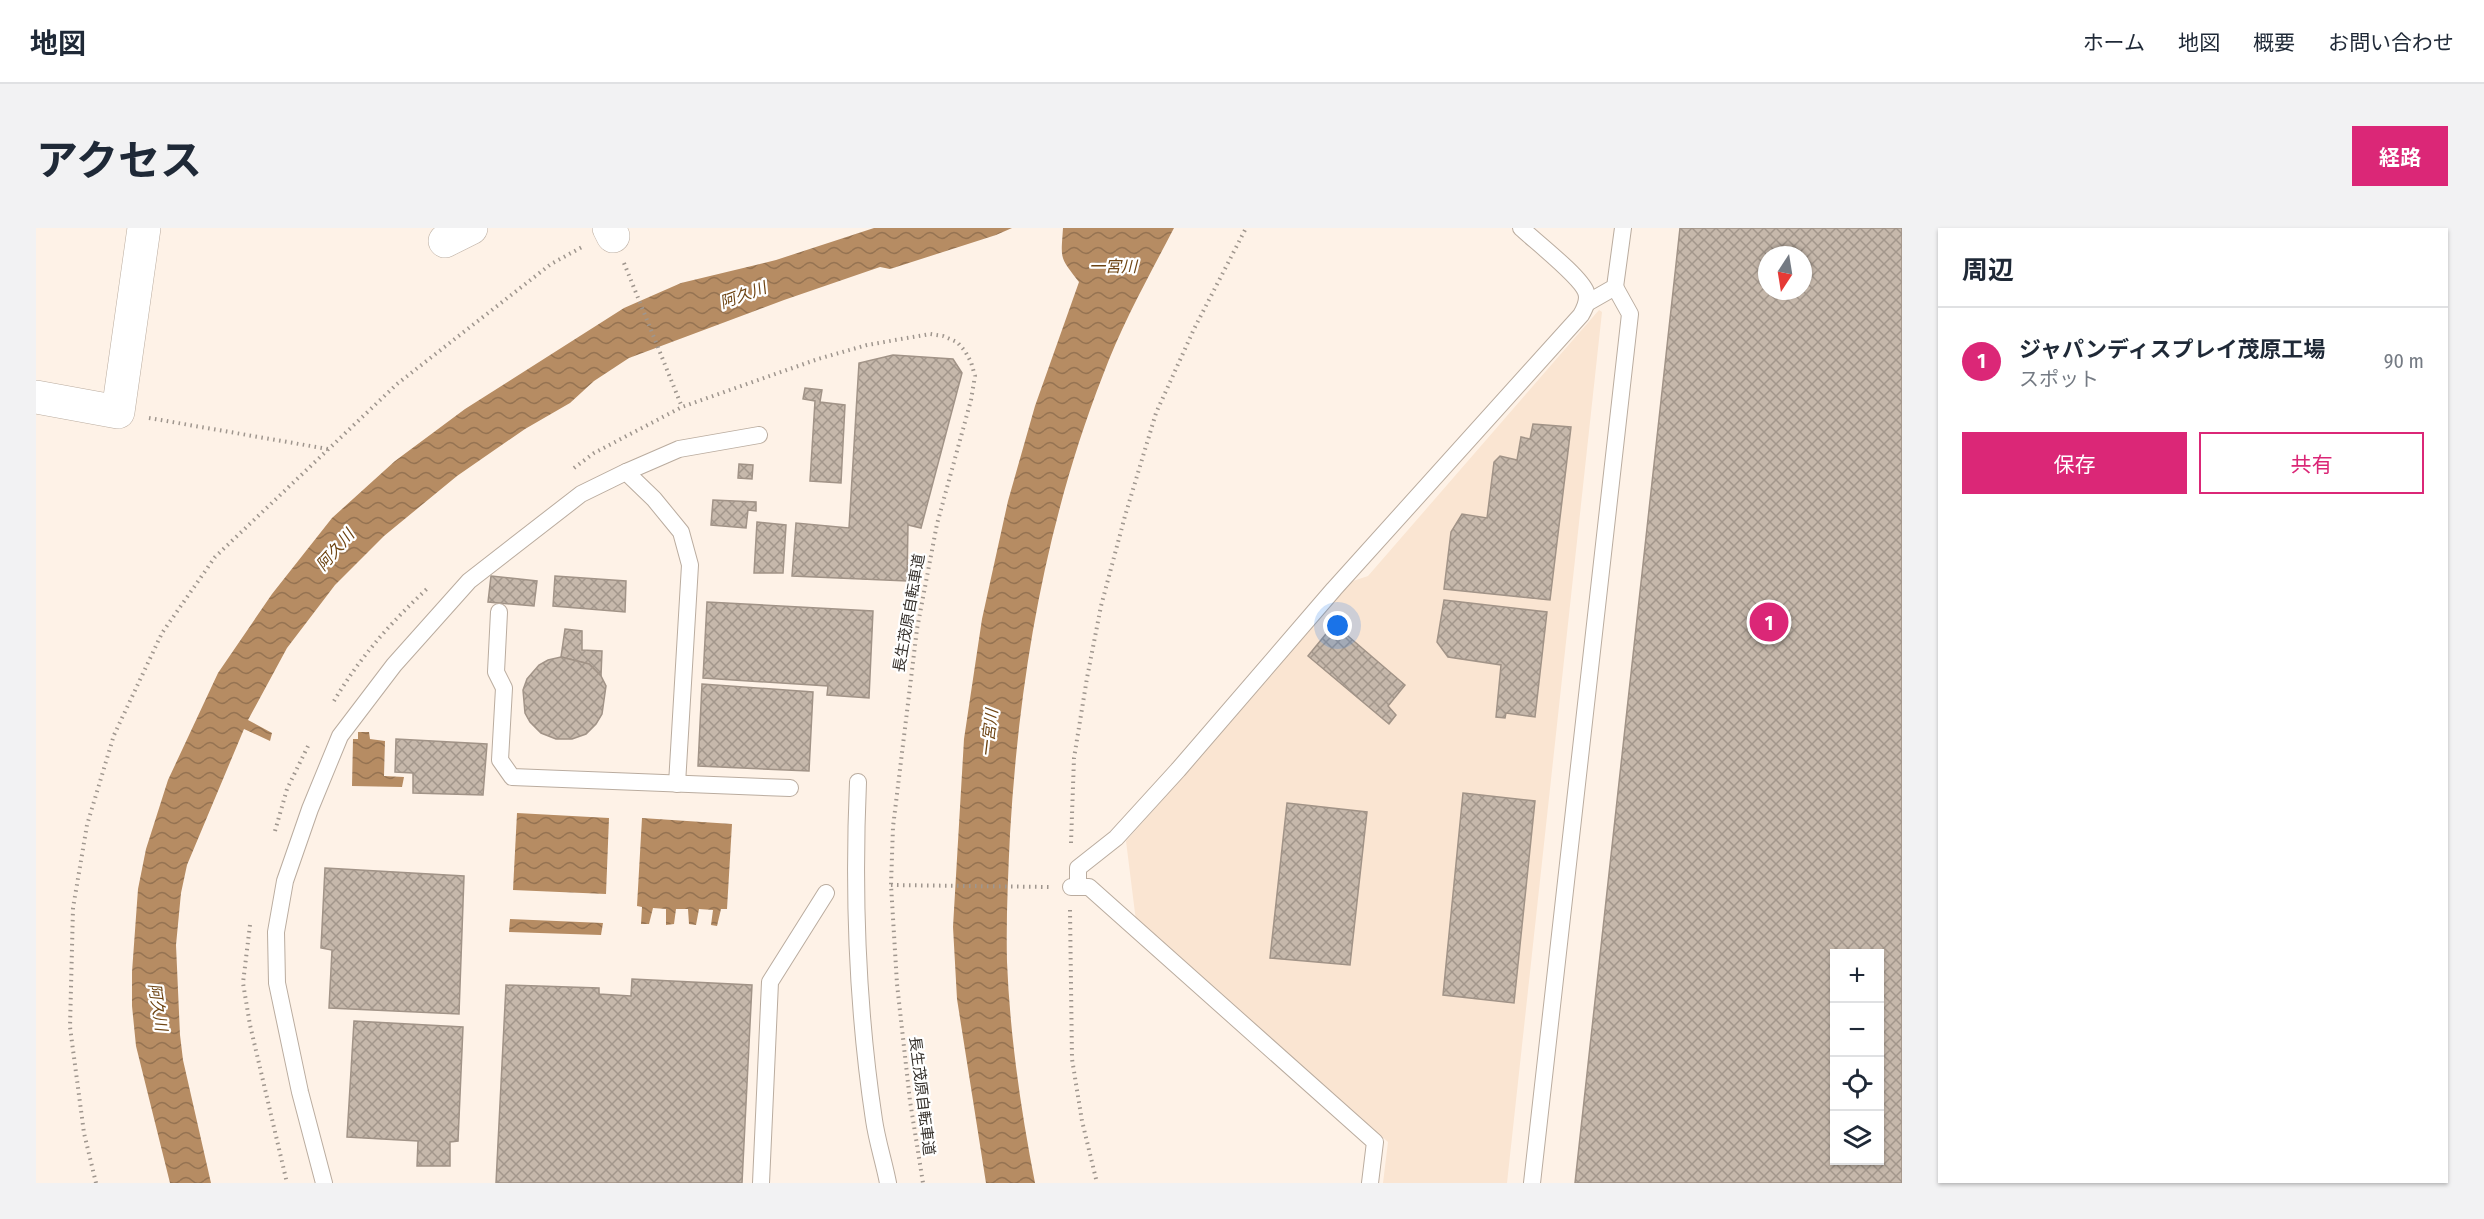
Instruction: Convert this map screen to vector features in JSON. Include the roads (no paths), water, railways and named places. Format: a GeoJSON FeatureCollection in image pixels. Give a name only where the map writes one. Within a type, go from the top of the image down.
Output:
{"type":"FeatureCollection","features":[{"type":"Feature","properties":{"kind":"street"},"geometry":{"type":"LineString","coordinates":[[36,397],[118,412],[144,228]]}},
{"type":"Feature","properties":{"kind":"lane"},"geometry":{"type":"LineString","coordinates":[[1370,1183],[1375,1142],[1089,887],[1068,887],[1078,868],[1116,838],[1178,770],[1334,589],[1581,315],[1587,303],[1586,292],[1578,280],[1521,228]]}},
{"type":"Feature","properties":{"kind":"lane"},"geometry":{"type":"LineString","coordinates":[[1532,1183],[1630,314],[1615,287],[1623,228]]}},
{"type":"Feature","properties":{"kind":"lane"},"geometry":{"type":"LineString","coordinates":[[1587,303],[1615,287]]}},
{"type":"Feature","properties":{"kind":"lane"},"geometry":{"type":"LineString","coordinates":[[324,1183],[300,1092],[277,982],[276,932],[285,881],[310,809],[340,736],[394,665],[469,581],[581,494],[679,449],[759,435]]}},
{"type":"Feature","properties":{"kind":"lane"},"geometry":{"type":"LineString","coordinates":[[626,472],[654,499],[681,532],[690,565],[677,784]]}},
{"type":"Feature","properties":{"kind":"lane"},"geometry":{"type":"LineString","coordinates":[[499,612],[496,672],[504,688],[500,760],[512,777],[790,788]]}},
{"type":"Feature","properties":{"kind":"lane"},"geometry":{"type":"LineString","coordinates":[[858,782],[855,882],[856,953],[874,1123],[888,1183]]}},
{"type":"Feature","properties":{"kind":"lane"},"geometry":{"type":"LineString","coordinates":[[761,1183],[770,982],[826,893]]}},
{"type":"Feature","properties":{"kind":"water","name":"阿久川"},"geometry":{"type":"Polygon","coordinates":[[[874,228],[1012,228],[890,269],[880,267],[629,358],[594,381],[570,403],[525,429],[457,476],[384,536],[335,585],[287,648],[248,720],[272,733],[270,741],[244,729],[187,865],[181,893],[176,945],[180,1035],[183,1060],[211,1183],[170,1183],[136,1046],[132,1006],[132,972],[138,889],[146,849],[168,780],[218,673],[272,594],[332,518],[395,461],[465,409],[624,308],[681,283],[776,260],[874,228]]]}},
{"type":"Feature","properties":{"kind":"water","name":"一宮川"},"geometry":{"type":"Polygon","coordinates":[[[1063,228],[1174,228],[1127,319],[1103,375],[1066,486],[1038,601],[1020,717],[1014,775],[1007,930],[1008,990],[1013,1045],[1035,1183],[986,1183],[957,999],[953,927],[964,739],[982,619],[1008,501],[1035,406],[1079,282],[1063,257],[1063,228]]]}},
{"type":"Feature","properties":{"kind":"water"},"geometry":{"type":"Polygon","coordinates":[[[358,732],[369,732],[370,739],[385,741],[384,776],[404,777],[402,787],[352,786],[353,739],[358,739],[358,732]]]}},
{"type":"Feature","properties":{"kind":"water"},"geometry":{"type":"Polygon","coordinates":[[[517,813],[609,818],[606,894],[513,890],[517,813]]]}},
{"type":"Feature","properties":{"kind":"water"},"geometry":{"type":"Polygon","coordinates":[[[642,818],[732,824],[727,909],[721,909],[717,926],[711,925],[713,910],[699,909],[696,925],[689,924],[688,909],[676,909],[674,924],[666,925],[666,909],[653,908],[649,924],[641,924],[642,907],[637,906],[642,818]]]}},
{"type":"Feature","properties":{"kind":"water"},"geometry":{"type":"Polygon","coordinates":[[[510,919],[603,923],[601,935],[509,932],[510,919]]]}},
{"type":"Feature","properties":{"kind":"place","name":"ジャパンディスプレイ茂原工場"},"geometry":{"type":"Point","coordinates":[1769,622]}}]}
